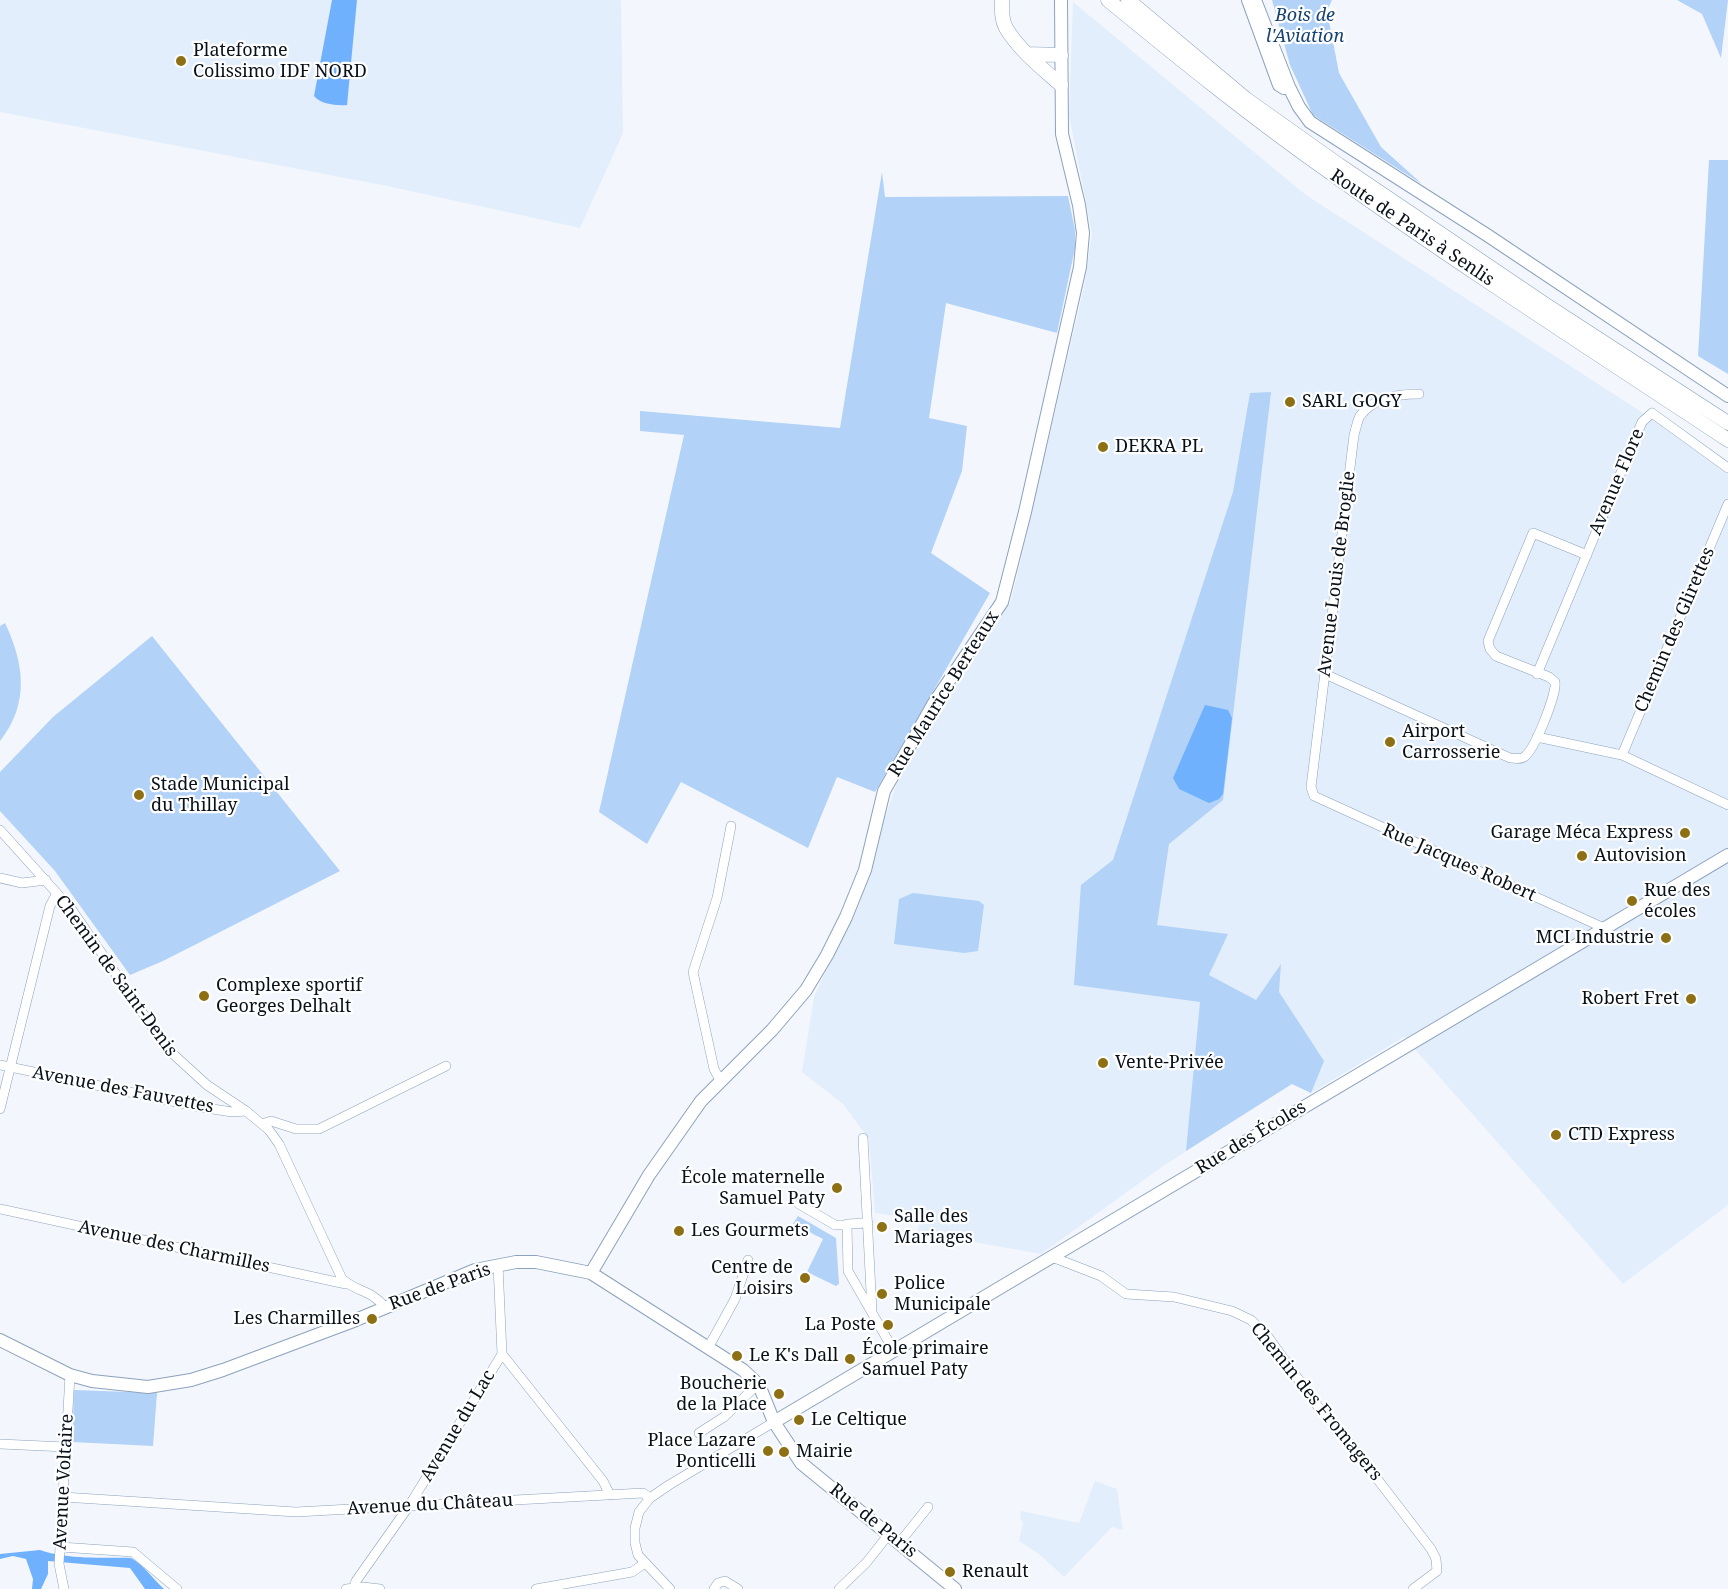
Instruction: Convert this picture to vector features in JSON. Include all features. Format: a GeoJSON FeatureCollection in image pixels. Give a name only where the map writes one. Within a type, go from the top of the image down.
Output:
{"type":"FeatureCollection","features":[{"type":"Feature","properties":{"kind":"main road"},"geometry":{"type":"LineString","coordinates":[[1002,0],[1002,14],[1006,27],[1027,54],[1061,85]]}},
{"type":"Feature","properties":{"kind":"main road","name":"Route de Paris à Senlis"},"geometry":{"type":"LineString","coordinates":[[1108,0],[1222,92],[1331,173],[1728,440]]}},
{"type":"Feature","properties":{"kind":"main road","name":"Route de Paris à Senlis"},"geometry":{"type":"LineString","coordinates":[[1128,0],[1246,99],[1339,165],[1565,318],[1728,423]]}},
{"type":"Feature","properties":{"kind":"main road"},"geometry":{"type":"LineString","coordinates":[[1027,54],[1060,55]]}},
{"type":"Feature","properties":{"kind":"street","name":"Rue Maurice Berteaux"},"geometry":{"type":"LineString","coordinates":[[591,1273],[650,1174],[701,1101],[772,1030],[806,990],[846,917],[865,870],[884,791],[934,703],[1002,602],[1025,512],[1080,267],[1083,233],[1079,205],[1062,134],[1061,0]]}},
{"type":"Feature","properties":{"kind":"street"},"geometry":{"type":"LineString","coordinates":[[1248,0],[1279,85],[1284,88],[1289,87]]}},
{"type":"Feature","properties":{"kind":"street"},"geometry":{"type":"LineString","coordinates":[[1255,0],[1289,87],[1310,122],[1487,235],[1728,396]]}},
{"type":"Feature","properties":{"kind":"street","name":"Avenue Louis de Broglie"},"geometry":{"type":"LineString","coordinates":[[1314,796],[1311,787],[1354,435],[1360,416],[1373,404],[1398,394],[1419,394]]}},
{"type":"Feature","properties":{"kind":"street","name":"Avenue Flore"},"geometry":{"type":"LineString","coordinates":[[1537,674],[1642,422],[1652,414],[1728,468]]}},
{"type":"Feature","properties":{"kind":"street","name":"Chemin des Glirettes"},"geometry":{"type":"LineString","coordinates":[[1622,755],[1728,504]]}},
{"type":"Feature","properties":{"kind":"street","name":"Avenue Flore"},"geometry":{"type":"LineString","coordinates":[[1537,737],[1556,686],[1555,682],[1549,677],[1496,656],[1490,649],[1488,641],[1533,533],[1587,555]]}},
{"type":"Feature","properties":{"kind":"street"},"geometry":{"type":"LineString","coordinates":[[1325,674],[1510,758],[1524,757],[1531,750],[1537,737],[1622,755],[1728,805]]}},
{"type":"Feature","properties":{"kind":"street","name":"Rue Jacques Robert"},"geometry":{"type":"LineString","coordinates":[[1314,796],[1604,928]]}},
{"type":"Feature","properties":{"kind":"street"},"geometry":{"type":"LineString","coordinates":[[720,1080],[714,1069],[693,972],[717,898],[731,826]]}},
{"type":"Feature","properties":{"kind":"street","name":"Chemin de Saint-Denis"},"geometry":{"type":"LineString","coordinates":[[0,830],[46,880],[56,895],[72,910],[154,1031],[173,1054],[207,1085],[262,1124],[274,1137],[286,1155],[338,1273],[348,1285]]}},
{"type":"Feature","properties":{"kind":"street","name":"Rue des Écoles"},"geometry":{"type":"LineString","coordinates":[[774,1422],[1728,855]]}},
{"type":"Feature","properties":{"kind":"street"},"geometry":{"type":"LineString","coordinates":[[0,878],[22,883],[46,880]]}},
{"type":"Feature","properties":{"kind":"street"},"geometry":{"type":"LineString","coordinates":[[0,1109],[5,1066],[50,906],[56,895]]}},
{"type":"Feature","properties":{"kind":"street","name":"Avenue des Fauvettes"},"geometry":{"type":"LineString","coordinates":[[5,1066],[200,1107],[232,1112],[246,1111]]}},
{"type":"Feature","properties":{"kind":"street"},"geometry":{"type":"LineString","coordinates":[[262,1124],[271,1121],[304,1130],[319,1129],[446,1066]]}},
{"type":"Feature","properties":{"kind":"street"},"geometry":{"type":"LineString","coordinates":[[863,1138],[872,1311]]}},
{"type":"Feature","properties":{"kind":"street"},"geometry":{"type":"LineString","coordinates":[[799,1204],[835,1225],[868,1223]]}},
{"type":"Feature","properties":{"kind":"street","name":"Avenue des Charmilles"},"geometry":{"type":"LineString","coordinates":[[0,1209],[348,1285]]}},
{"type":"Feature","properties":{"kind":"street"},"geometry":{"type":"LineString","coordinates":[[848,1225],[848,1271],[894,1351]]}},
{"type":"Feature","properties":{"kind":"street","name":"Chemin des Fromagers"},"geometry":{"type":"LineString","coordinates":[[1052,1257],[1095,1273],[1126,1294],[1174,1297],[1232,1311],[1251,1320],[1268,1337],[1319,1408],[1414,1527],[1436,1559],[1437,1571],[1413,1589]]}},
{"type":"Feature","properties":{"kind":"street"},"geometry":{"type":"LineString","coordinates":[[708,1348],[735,1299],[748,1260]]}},
{"type":"Feature","properties":{"kind":"street","name":"Rue de Paris"},"geometry":{"type":"LineString","coordinates":[[0,1340],[70,1375],[92,1381],[148,1387],[191,1380],[223,1370],[475,1270],[498,1265],[536,1262],[591,1273],[736,1365],[758,1384],[774,1422],[801,1463],[955,1589]]}},
{"type":"Feature","properties":{"kind":"street"},"geometry":{"type":"LineString","coordinates":[[498,1265],[502,1354],[603,1481],[610,1495]]}},
{"type":"Feature","properties":{"kind":"street"},"geometry":{"type":"LineString","coordinates":[[348,1285],[376,1296],[385,1307]]}},
{"type":"Feature","properties":{"kind":"street","name":"Avenue du Lac"},"geometry":{"type":"LineString","coordinates":[[350,1588],[410,1506],[502,1354]]}},
{"type":"Feature","properties":{"kind":"street","name":"Avenue Voltaire"},"geometry":{"type":"LineString","coordinates":[[63,1589],[59,1564],[70,1375]]}},
{"type":"Feature","properties":{"kind":"street"},"geometry":{"type":"LineString","coordinates":[[699,1433],[724,1417],[758,1384]]}},
{"type":"Feature","properties":{"kind":"street"},"geometry":{"type":"LineString","coordinates":[[670,1589],[638,1555],[635,1528],[639,1512],[650,1498],[774,1422]]}},
{"type":"Feature","properties":{"kind":"street"},"geometry":{"type":"LineString","coordinates":[[0,1444],[66,1447]]}},
{"type":"Feature","properties":{"kind":"street","name":"Avenue du Château"},"geometry":{"type":"LineString","coordinates":[[63,1497],[296,1512],[643,1493],[650,1498]]}},
{"type":"Feature","properties":{"kind":"street"},"geometry":{"type":"LineString","coordinates":[[900,1542],[928,1507]]}},
{"type":"Feature","properties":{"kind":"street"},"geometry":{"type":"LineString","coordinates":[[839,1589],[866,1563],[889,1534]]}},
{"type":"Feature","properties":{"kind":"street"},"geometry":{"type":"LineString","coordinates":[[60,1550],[133,1552],[177,1589]]}},
{"type":"Feature","properties":{"kind":"street"},"geometry":{"type":"LineString","coordinates":[[536,1589],[632,1572],[645,1563]]}},
{"type":"Feature","properties":{"kind":"street"},"geometry":{"type":"LineString","coordinates":[[714,1589],[718,1583],[725,1581],[738,1589]]}},
{"type":"Feature","properties":{"kind":"street"},"geometry":{"type":"LineString","coordinates":[[350,1588],[380,1589]]}},
{"type":"Feature","properties":{"kind":"shaded area"},"geometry":{"type":"Polygon","coordinates":[[[0,0],[621,0],[623,133],[580,228],[387,186],[0,112],[0,0]]]}},
{"type":"Feature","properties":{"kind":"shaded area"},"geometry":{"type":"Polygon","coordinates":[[[1073,2],[1306,195],[1728,468],[1728,1205],[1623,1284],[1404,1037],[1311,1093],[1292,1084],[1275,1093],[1159,1169],[1041,1254],[918,1232],[919,1219],[875,1213],[869,1139],[843,1104],[802,1072],[814,997],[848,922],[897,783],[924,735],[1011,601],[1084,287],[1092,234],[1069,115],[1073,2]]]}},
{"type":"Feature","properties":{"kind":"shaded area"},"geometry":{"type":"Polygon","coordinates":[[[1095,1481],[1117,1489],[1123,1530],[1112,1527],[1064,1577],[1039,1554],[1019,1541],[1023,1523],[1020,1518],[1021,1511],[1079,1523],[1095,1481]]]}},
{"type":"Feature","properties":{"kind":"green space","name":"Bois de l'Aviation"},"geometry":{"type":"Polygon","coordinates":[[[1272,0],[1332,0],[1327,11],[1339,73],[1381,147],[1422,184],[1313,115],[1290,65],[1272,0]]]}},
{"type":"Feature","properties":{"kind":"green space"},"geometry":{"type":"Polygon","coordinates":[[[1677,0],[1728,0],[1721,58],[1702,14],[1677,0]]]}},
{"type":"Feature","properties":{"kind":"green space"},"geometry":{"type":"Polygon","coordinates":[[[1709,160],[1728,160],[1728,374],[1698,356],[1709,160]]]}},
{"type":"Feature","properties":{"kind":"green space"},"geometry":{"type":"Polygon","coordinates":[[[882,172],[885,197],[1068,196],[1075,230],[1075,248],[1057,333],[946,303],[929,418],[967,426],[962,471],[931,553],[990,593],[875,792],[837,777],[808,848],[681,782],[647,844],[599,812],[684,435],[640,431],[640,411],[840,428],[882,172]]]}},
{"type":"Feature","properties":{"kind":"green space"},"geometry":{"type":"Polygon","coordinates":[[[1271,392],[1223,800],[1169,844],[1157,925],[1228,934],[1209,975],[1256,1000],[1281,964],[1279,992],[1324,1061],[1311,1093],[1292,1084],[1186,1151],[1200,1002],[1074,985],[1081,885],[1113,860],[1233,492],[1250,393],[1271,392]]]}},
{"type":"Feature","properties":{"kind":"green space"},"geometry":{"type":"Polygon","coordinates":[[[5,623],[20,668],[21,683],[16,712],[10,727],[0,741],[0,626],[5,623]]]}},
{"type":"Feature","properties":{"kind":"green space","name":"Stade Municipal du Thillay"},"geometry":{"type":"Polygon","coordinates":[[[152,636],[340,871],[163,961],[130,975],[55,871],[0,811],[0,772],[53,717],[152,636]]]}},
{"type":"Feature","properties":{"kind":"green space"},"geometry":{"type":"Polygon","coordinates":[[[913,893],[979,901],[984,905],[978,951],[964,953],[894,944],[899,899],[913,893]]]}},
{"type":"Feature","properties":{"kind":"green space"},"geometry":{"type":"Polygon","coordinates":[[[798,1216],[836,1238],[839,1284],[836,1286],[807,1272],[823,1239],[793,1224],[798,1216]]]}},
{"type":"Feature","properties":{"kind":"green space"},"geometry":{"type":"Polygon","coordinates":[[[74,1390],[157,1393],[153,1446],[72,1442],[74,1390]]]}},
{"type":"Feature","properties":{"kind":"water"},"geometry":{"type":"Polygon","coordinates":[[[332,0],[357,0],[347,105],[329,104],[314,96],[332,0]]]}},
{"type":"Feature","properties":{"kind":"water"},"geometry":{"type":"Polygon","coordinates":[[[1205,705],[1228,710],[1232,718],[1223,794],[1219,799],[1209,803],[1179,789],[1173,778],[1205,705]]]}},
{"type":"Feature","properties":{"kind":"water"},"geometry":{"type":"Polygon","coordinates":[[[40,1550],[74,1557],[131,1558],[164,1589],[145,1589],[130,1568],[48,1561],[48,1574],[41,1589],[32,1589],[33,1579],[26,1559],[13,1556],[0,1559],[0,1554],[40,1550]]]}},
{"type":"Feature","properties":{"kind":"place","name":"Plateforme Colissimo IDF NORD"},"geometry":{"type":"Point","coordinates":[181,61]}},
{"type":"Feature","properties":{"kind":"place","name":"SARL GOGY"},"geometry":{"type":"Point","coordinates":[1290,402]}},
{"type":"Feature","properties":{"kind":"place","name":"DEKRA PL"},"geometry":{"type":"Point","coordinates":[1103,447]}},
{"type":"Feature","properties":{"kind":"place","name":"Airport Carrosserie"},"geometry":{"type":"Point","coordinates":[1390,742]}},
{"type":"Feature","properties":{"kind":"place","name":"Stade Municipal du Thillay"},"geometry":{"type":"Point","coordinates":[139,795]}},
{"type":"Feature","properties":{"kind":"place","name":"Garage Méca Express"},"geometry":{"type":"Point","coordinates":[1685,833]}},
{"type":"Feature","properties":{"kind":"place","name":"Autovision"},"geometry":{"type":"Point","coordinates":[1582,856]}},
{"type":"Feature","properties":{"kind":"place","name":"Rue des écoles"},"geometry":{"type":"Point","coordinates":[1632,901]}},
{"type":"Feature","properties":{"kind":"place","name":"MCI Industrie"},"geometry":{"type":"Point","coordinates":[1666,938]}},
{"type":"Feature","properties":{"kind":"place","name":"Complexe sportif Georges Delhalt"},"geometry":{"type":"Point","coordinates":[204,996]}},
{"type":"Feature","properties":{"kind":"place","name":"Robert Fret"},"geometry":{"type":"Point","coordinates":[1691,999]}},
{"type":"Feature","properties":{"kind":"place","name":"Vente-Privée"},"geometry":{"type":"Point","coordinates":[1103,1063]}},
{"type":"Feature","properties":{"kind":"place","name":"CTD Express"},"geometry":{"type":"Point","coordinates":[1556,1135]}},
{"type":"Feature","properties":{"kind":"place","name":"École maternelle Samuel Paty"},"geometry":{"type":"Point","coordinates":[837,1188]}},
{"type":"Feature","properties":{"kind":"place","name":"Salle des Mariages"},"geometry":{"type":"Point","coordinates":[882,1227]}},
{"type":"Feature","properties":{"kind":"place","name":"Les Gourmets"},"geometry":{"type":"Point","coordinates":[679,1231]}},
{"type":"Feature","properties":{"kind":"place","name":"Centre de Loisirs"},"geometry":{"type":"Point","coordinates":[805,1278]}},
{"type":"Feature","properties":{"kind":"place","name":"Police Municipale"},"geometry":{"type":"Point","coordinates":[882,1294]}},
{"type":"Feature","properties":{"kind":"place","name":"Les Charmilles"},"geometry":{"type":"Point","coordinates":[372,1319]}},
{"type":"Feature","properties":{"kind":"place","name":"La Poste"},"geometry":{"type":"Point","coordinates":[888,1325]}},
{"type":"Feature","properties":{"kind":"place","name":"Le K's Dall"},"geometry":{"type":"Point","coordinates":[737,1356]}},
{"type":"Feature","properties":{"kind":"place","name":"École primaire Samuel Paty"},"geometry":{"type":"Point","coordinates":[850,1359]}},
{"type":"Feature","properties":{"kind":"place","name":"Boucherie de la Place"},"geometry":{"type":"Point","coordinates":[779,1394]}},
{"type":"Feature","properties":{"kind":"place","name":"Le Celtique"},"geometry":{"type":"Point","coordinates":[799,1420]}},
{"type":"Feature","properties":{"kind":"place","name":"Place Lazare Ponticelli"},"geometry":{"type":"Point","coordinates":[768,1451]}},
{"type":"Feature","properties":{"kind":"place","name":"Mairie"},"geometry":{"type":"Point","coordinates":[784,1452]}},
{"type":"Feature","properties":{"kind":"place","name":"Renault"},"geometry":{"type":"Point","coordinates":[950,1572]}}]}
